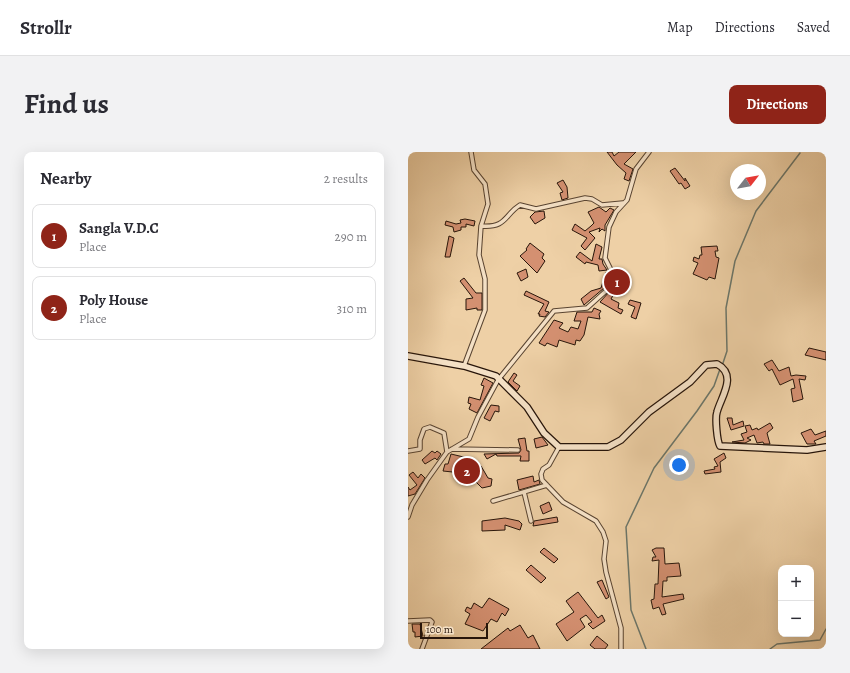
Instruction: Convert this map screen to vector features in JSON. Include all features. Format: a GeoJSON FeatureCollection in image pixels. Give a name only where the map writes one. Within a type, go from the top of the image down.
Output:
{"type":"FeatureCollection","features":[{"type":"Feature","properties":{"kind":"street"},"geometry":{"type":"LineString","coordinates":[[464,366],[485,310],[485,279],[479,255],[481,226],[488,204],[485,184],[474,170],[471,152]]}},
{"type":"Feature","properties":{"kind":"street"},"geometry":{"type":"LineString","coordinates":[[408,517],[416,498],[447,452],[469,439],[478,417],[498,380],[554,311],[588,308],[607,290],[613,274],[605,258],[609,227],[616,212],[627,200],[636,169],[649,152]]}},
{"type":"Feature","properties":{"kind":"street"},"geometry":{"type":"LineString","coordinates":[[481,226],[498,224],[508,219],[520,205],[536,209],[585,198],[592,199],[602,205],[624,204]]}},
{"type":"Feature","properties":{"kind":"street"},"geometry":{"type":"LineString","coordinates":[[408,356],[464,366],[493,374],[527,407],[544,433],[559,447],[608,447],[614,444],[625,437],[648,412],[690,382],[706,365],[713,363],[723,369],[727,381],[726,392],[716,416],[720,446],[807,450],[826,447]]}},
{"type":"Feature","properties":{"kind":"street"},"geometry":{"type":"LineString","coordinates":[[408,450],[420,449],[424,429],[430,427],[444,433],[447,452]]}},
{"type":"Feature","properties":{"kind":"street"},"geometry":{"type":"LineString","coordinates":[[559,447],[541,474],[542,480],[563,502],[596,521],[604,532],[606,541],[604,559],[621,628],[621,649]]}},
{"type":"Feature","properties":{"kind":"street"},"geometry":{"type":"LineString","coordinates":[[451,449],[518,450]]}},
{"type":"Feature","properties":{"kind":"street"},"geometry":{"type":"LineString","coordinates":[[494,501],[547,485]]}},
{"type":"Feature","properties":{"kind":"street"},"geometry":{"type":"LineString","coordinates":[[524,492],[531,521]]}},
{"type":"Feature","properties":{"kind":"street"},"geometry":{"type":"LineString","coordinates":[[408,621],[430,620],[432,622],[422,649]]}},
{"type":"Feature","properties":{"kind":"building"},"geometry":{"type":"Polygon","coordinates":[[[607,152],[612,152],[614,156],[619,152],[636,152],[624,164],[633,169],[629,181],[624,179],[626,173],[617,165],[607,152]]]}},
{"type":"Feature","properties":{"kind":"building"},"geometry":{"type":"Polygon","coordinates":[[[675,168],[685,181],[685,178],[690,186],[685,189],[681,183],[679,184],[670,171],[675,168]]]}},
{"type":"Feature","properties":{"kind":"building"},"geometry":{"type":"Polygon","coordinates":[[[563,180],[567,187],[568,198],[562,200],[560,193],[563,192],[557,183],[563,180]]]}},
{"type":"Feature","properties":{"kind":"building"},"geometry":{"type":"Polygon","coordinates":[[[599,207],[606,212],[610,208],[614,210],[605,225],[605,231],[602,229],[599,232],[600,228],[589,232],[595,238],[585,250],[581,246],[587,238],[572,230],[575,224],[585,231],[591,226],[594,223],[588,212],[599,207]]]}},
{"type":"Feature","properties":{"kind":"building"},"geometry":{"type":"Polygon","coordinates":[[[544,211],[545,218],[535,224],[530,217],[535,212],[544,211]]]}},
{"type":"Feature","properties":{"kind":"building"},"geometry":{"type":"Polygon","coordinates":[[[465,219],[475,221],[474,226],[466,224],[466,227],[461,227],[461,230],[454,232],[453,227],[445,225],[446,221],[456,224],[461,223],[460,220],[465,219]]]}},
{"type":"Feature","properties":{"kind":"building"},"geometry":{"type":"Polygon","coordinates":[[[449,236],[454,238],[450,257],[445,257],[449,236]]]}},
{"type":"Feature","properties":{"kind":"building"},"geometry":{"type":"Polygon","coordinates":[[[530,243],[544,254],[542,258],[545,261],[537,273],[520,256],[527,250],[526,249],[530,243]]]}},
{"type":"Feature","properties":{"kind":"building"},"geometry":{"type":"Polygon","coordinates":[[[596,244],[602,247],[599,259],[602,259],[607,270],[599,271],[598,265],[586,262],[585,264],[576,257],[580,252],[592,261],[596,244]]]}},
{"type":"Feature","properties":{"kind":"building"},"geometry":{"type":"Polygon","coordinates":[[[717,246],[718,251],[715,251],[716,257],[719,258],[715,279],[709,277],[707,280],[693,274],[698,263],[693,261],[694,257],[699,259],[700,255],[702,255],[701,247],[717,246]]]}},
{"type":"Feature","properties":{"kind":"building"},"geometry":{"type":"Polygon","coordinates":[[[526,269],[528,277],[521,281],[517,273],[526,269]]]}},
{"type":"Feature","properties":{"kind":"building"},"geometry":{"type":"Polygon","coordinates":[[[606,272],[609,274],[604,288],[584,305],[581,299],[591,291],[601,288],[606,272]]]}},
{"type":"Feature","properties":{"kind":"building"},"geometry":{"type":"Polygon","coordinates":[[[464,278],[476,293],[482,293],[482,310],[477,310],[477,308],[466,310],[466,299],[473,298],[460,281],[464,278]]]}},
{"type":"Feature","properties":{"kind":"building"},"geometry":{"type":"Polygon","coordinates":[[[615,279],[621,281],[611,299],[619,303],[618,308],[623,310],[621,314],[600,302],[610,291],[615,279]]]}},
{"type":"Feature","properties":{"kind":"building"},"geometry":{"type":"Polygon","coordinates":[[[526,291],[549,302],[545,311],[549,312],[545,317],[539,316],[540,314],[538,314],[544,304],[524,295],[526,291]]]}},
{"type":"Feature","properties":{"kind":"building"},"geometry":{"type":"Polygon","coordinates":[[[630,300],[641,303],[636,319],[631,317],[635,307],[628,304],[630,300]]]}},
{"type":"Feature","properties":{"kind":"building"},"geometry":{"type":"Polygon","coordinates":[[[594,308],[601,311],[599,314],[600,319],[588,317],[584,335],[580,341],[576,340],[575,345],[559,340],[557,347],[547,343],[545,346],[539,343],[554,320],[563,323],[559,328],[568,332],[571,327],[578,329],[581,321],[574,321],[577,312],[592,312],[594,308]]]}},
{"type":"Feature","properties":{"kind":"building"},"geometry":{"type":"Polygon","coordinates":[[[809,348],[826,352],[826,360],[805,355],[809,348]]]}},
{"type":"Feature","properties":{"kind":"building"},"geometry":{"type":"Polygon","coordinates":[[[772,360],[779,371],[789,367],[791,376],[806,376],[805,380],[799,379],[803,399],[793,402],[791,389],[795,388],[793,379],[780,385],[772,369],[769,371],[764,364],[772,360]]]}},
{"type":"Feature","properties":{"kind":"building"},"geometry":{"type":"Polygon","coordinates":[[[514,373],[517,375],[513,381],[520,386],[517,391],[508,382],[514,373]]]}},
{"type":"Feature","properties":{"kind":"building"},"geometry":{"type":"Polygon","coordinates":[[[484,378],[493,383],[477,413],[469,409],[471,404],[468,403],[469,397],[480,400],[484,386],[481,385],[484,378]]]}},
{"type":"Feature","properties":{"kind":"building"},"geometry":{"type":"Polygon","coordinates":[[[491,405],[499,406],[499,412],[495,411],[490,421],[484,418],[491,405]]]}},
{"type":"Feature","properties":{"kind":"building"},"geometry":{"type":"Polygon","coordinates":[[[727,418],[732,418],[733,425],[743,421],[744,426],[731,430],[727,418]]]}},
{"type":"Feature","properties":{"kind":"building"},"geometry":{"type":"Polygon","coordinates":[[[770,423],[773,428],[767,433],[770,444],[764,444],[763,442],[757,443],[754,435],[747,438],[751,440],[745,443],[732,442],[744,440],[741,434],[747,432],[745,426],[750,425],[752,430],[757,428],[758,430],[770,423]]]}},
{"type":"Feature","properties":{"kind":"building"},"geometry":{"type":"Polygon","coordinates":[[[811,429],[815,435],[826,431],[826,436],[814,441],[816,444],[807,444],[801,433],[811,429]]]}},
{"type":"Feature","properties":{"kind":"building"},"geometry":{"type":"Polygon","coordinates":[[[542,437],[548,445],[536,448],[534,439],[542,437]]]}},
{"type":"Feature","properties":{"kind":"building"},"geometry":{"type":"Polygon","coordinates":[[[525,438],[527,451],[529,451],[529,461],[520,461],[521,456],[497,456],[496,454],[487,459],[484,454],[519,453],[521,450],[518,439],[525,438]]]}},
{"type":"Feature","properties":{"kind":"building"},"geometry":{"type":"Polygon","coordinates":[[[432,451],[435,453],[437,451],[441,454],[437,460],[435,458],[425,464],[422,460],[432,451]]]}},
{"type":"Feature","properties":{"kind":"building"},"geometry":{"type":"Polygon","coordinates":[[[724,453],[726,458],[720,462],[721,472],[705,474],[704,471],[715,469],[714,467],[718,466],[714,459],[724,453]]]}},
{"type":"Feature","properties":{"kind":"building"},"geometry":{"type":"Polygon","coordinates":[[[451,454],[472,459],[481,466],[488,478],[492,479],[491,486],[482,488],[471,477],[462,473],[443,471],[445,464],[448,464],[451,454]]]}},
{"type":"Feature","properties":{"kind":"building"},"geometry":{"type":"Polygon","coordinates":[[[413,472],[418,478],[421,474],[425,478],[415,494],[408,496],[408,487],[410,490],[417,485],[409,475],[413,472]]]}},
{"type":"Feature","properties":{"kind":"building"},"geometry":{"type":"Polygon","coordinates":[[[533,476],[534,482],[539,480],[540,484],[519,490],[517,480],[533,476]]]}},
{"type":"Feature","properties":{"kind":"building"},"geometry":{"type":"Polygon","coordinates":[[[549,502],[552,510],[543,514],[540,506],[549,502]]]}},
{"type":"Feature","properties":{"kind":"building"},"geometry":{"type":"Polygon","coordinates":[[[557,517],[558,522],[533,526],[534,521],[557,517]]]}},
{"type":"Feature","properties":{"kind":"building"},"geometry":{"type":"Polygon","coordinates":[[[505,518],[519,521],[522,524],[520,530],[505,525],[505,530],[482,531],[482,521],[505,518]]]}},
{"type":"Feature","properties":{"kind":"building"},"geometry":{"type":"Polygon","coordinates":[[[544,548],[558,559],[554,563],[540,552],[544,548]]]}},
{"type":"Feature","properties":{"kind":"building"},"geometry":{"type":"Polygon","coordinates":[[[656,548],[664,548],[665,564],[679,563],[681,576],[667,577],[667,581],[663,581],[662,597],[683,594],[684,599],[663,604],[666,614],[662,615],[659,607],[653,609],[651,600],[654,599],[655,584],[658,584],[659,560],[652,561],[653,557],[656,557],[652,550],[656,548]]]}},
{"type":"Feature","properties":{"kind":"building"},"geometry":{"type":"Polygon","coordinates":[[[531,565],[546,578],[541,583],[526,570],[531,565]]]}},
{"type":"Feature","properties":{"kind":"building"},"geometry":{"type":"Polygon","coordinates":[[[602,580],[609,597],[606,599],[597,582],[602,580]]]}},
{"type":"Feature","properties":{"kind":"building"},"geometry":{"type":"Polygon","coordinates":[[[578,592],[598,618],[602,615],[605,621],[593,629],[588,624],[592,622],[586,615],[580,619],[585,627],[567,641],[556,624],[574,612],[566,601],[578,592]]]}},
{"type":"Feature","properties":{"kind":"building"},"geometry":{"type":"Polygon","coordinates":[[[489,598],[509,609],[505,616],[502,613],[497,622],[491,619],[483,631],[465,624],[470,614],[465,611],[467,607],[471,609],[474,603],[482,608],[489,598]]]}},
{"type":"Feature","properties":{"kind":"building"},"geometry":{"type":"Polygon","coordinates":[[[412,624],[420,624],[423,636],[415,637],[412,624]]]}},
{"type":"Feature","properties":{"kind":"building"},"geometry":{"type":"Polygon","coordinates":[[[520,625],[528,638],[533,635],[540,649],[481,649],[508,628],[510,631],[520,625]]]}},
{"type":"Feature","properties":{"kind":"building"},"geometry":{"type":"Polygon","coordinates":[[[597,636],[608,645],[605,649],[595,649],[590,645],[597,636]]]}},
{"type":"Feature","properties":{"kind":"waterway"},"geometry":{"type":"LineString","coordinates":[[722,366],[727,351],[726,308],[735,261],[756,211],[800,153]]}},
{"type":"Feature","properties":{"kind":"waterway"},"geometry":{"type":"LineString","coordinates":[[646,649],[631,610],[626,527],[654,468],[714,386],[720,369]]}},
{"type":"Feature","properties":{"kind":"waterway"},"geometry":{"type":"LineString","coordinates":[[770,649],[777,644],[820,640],[826,629]]}},
{"type":"Feature","properties":{"kind":"place","name":"Sangla V.D.C"},"geometry":{"type":"Point","coordinates":[617,282]}},
{"type":"Feature","properties":{"kind":"place","name":"Poly House"},"geometry":{"type":"Point","coordinates":[467,471]}}]}
